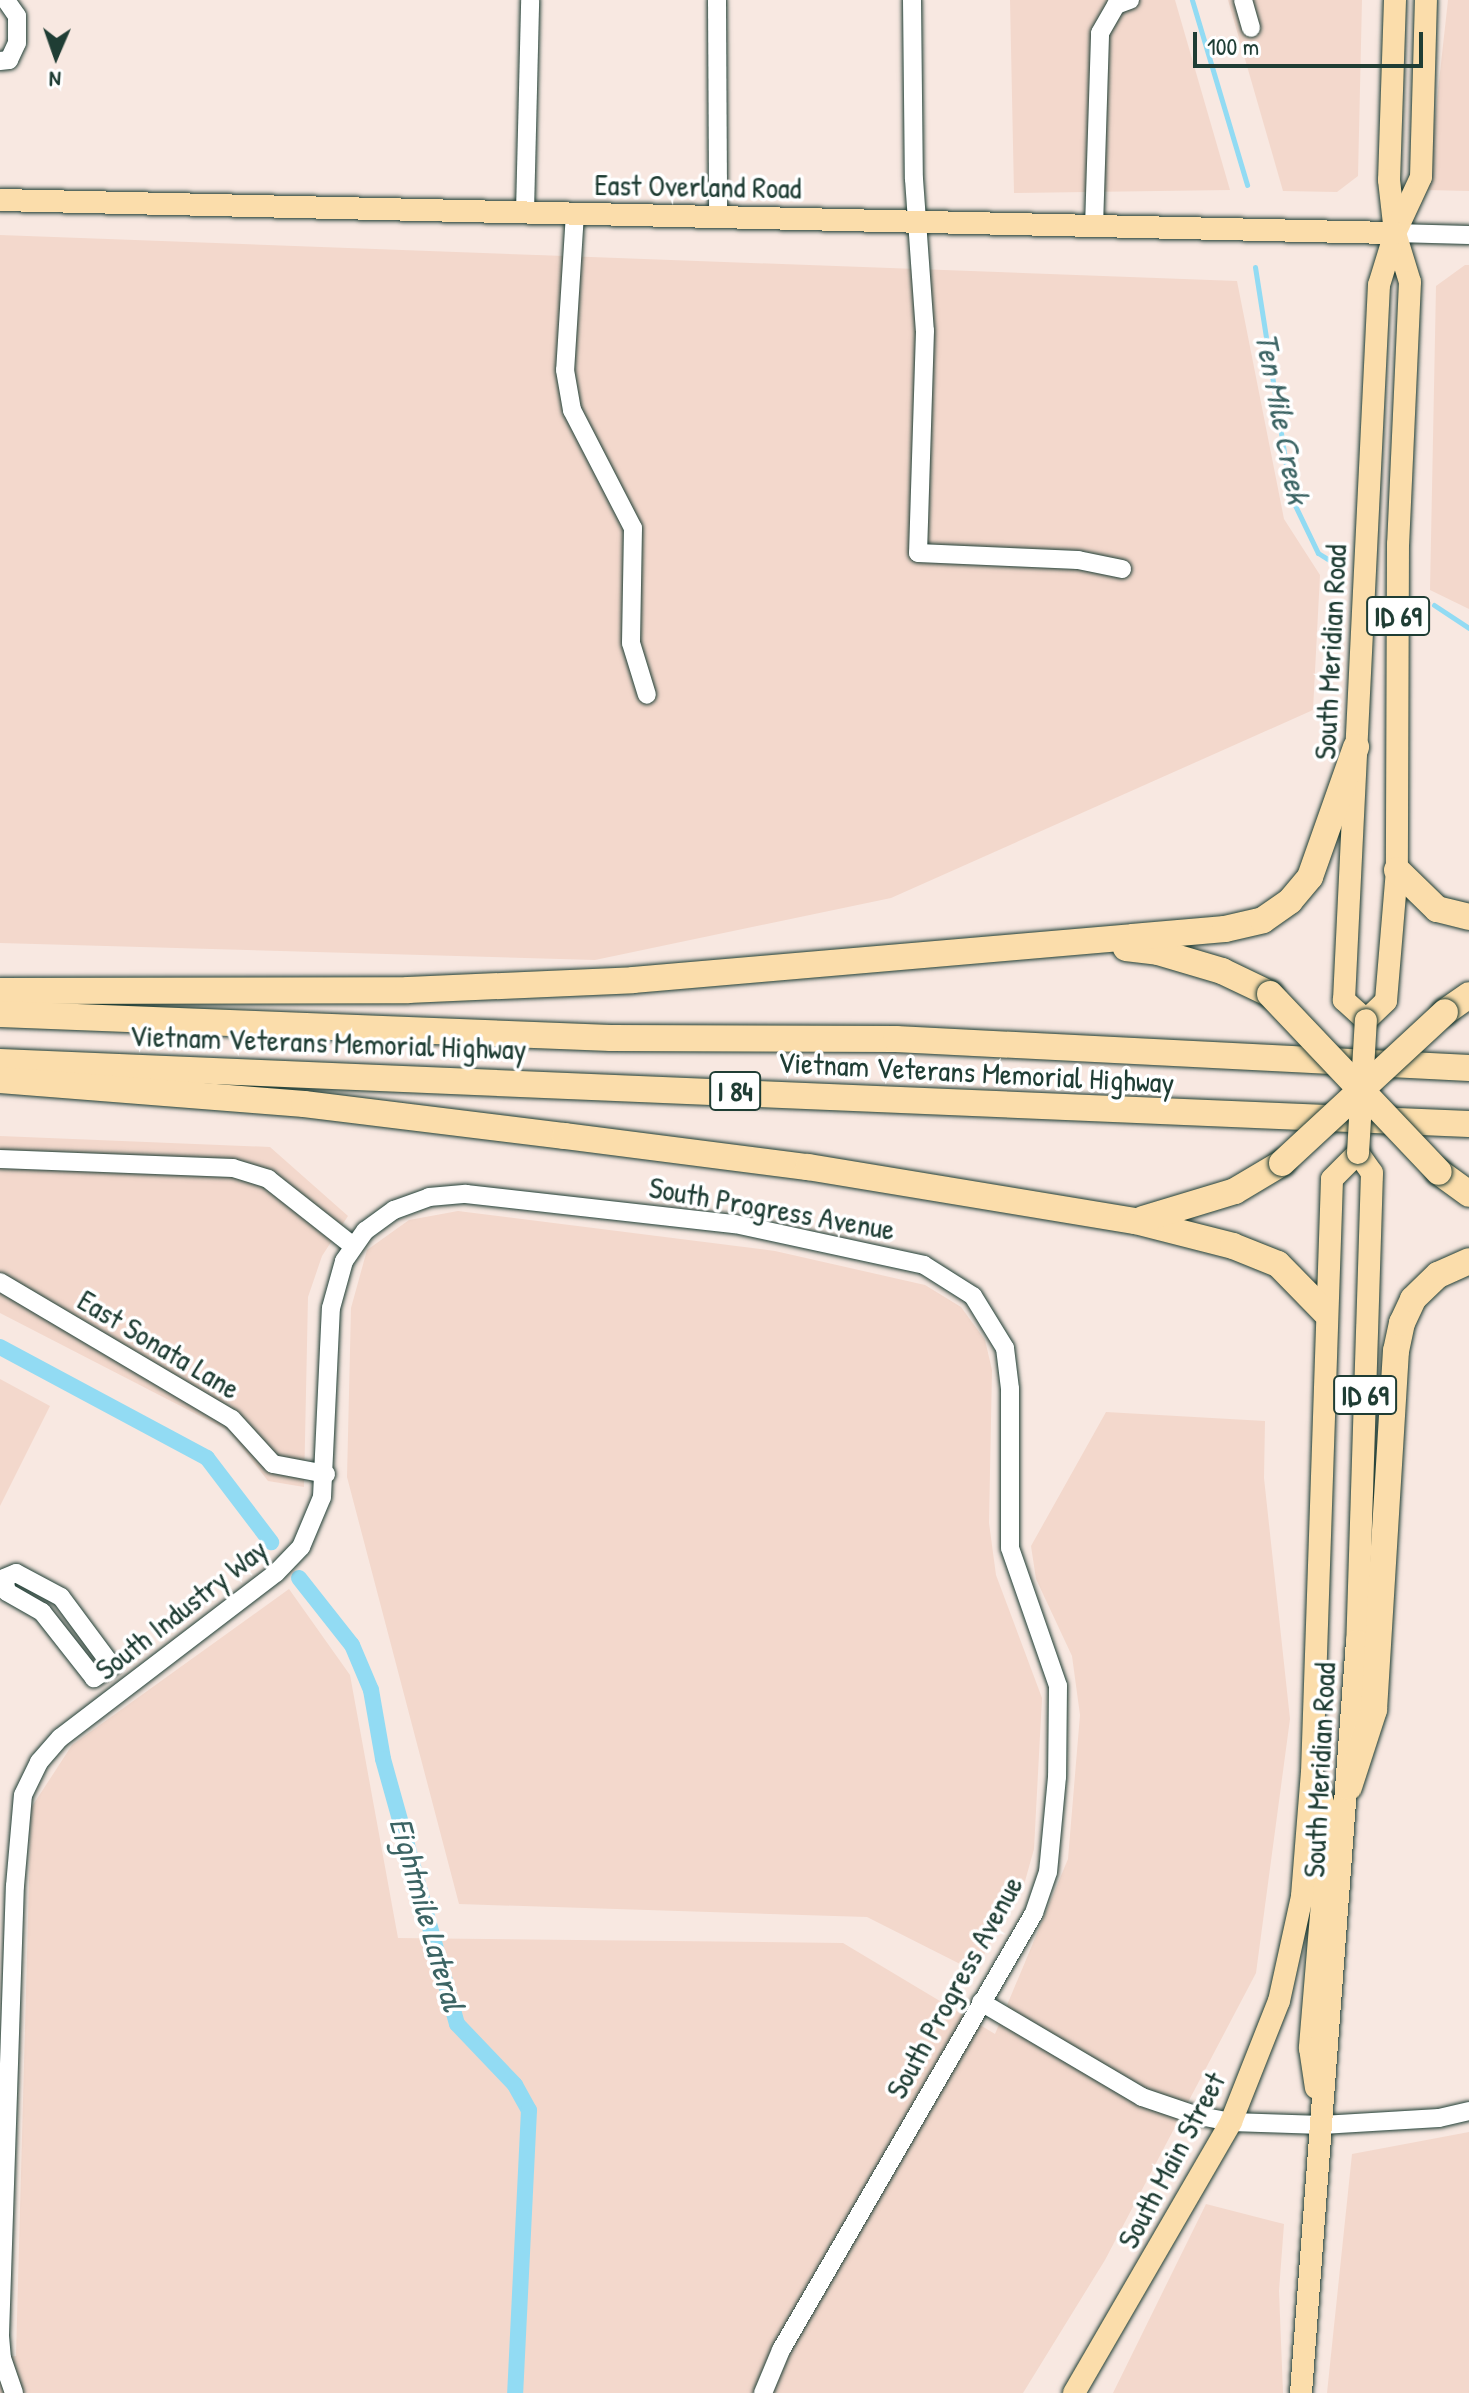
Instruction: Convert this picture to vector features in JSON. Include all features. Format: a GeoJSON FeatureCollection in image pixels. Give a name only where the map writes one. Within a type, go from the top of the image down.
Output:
{"type":"FeatureCollection","features":[{"type":"Feature","properties":{"kind":"highway"},"geometry":{"type":"LineString","coordinates":[[0,991],[408,990],[617,981],[795,969],[1058,942],[1225,929],[1263,920],[1290,901],[1310,877],[1356,747]]}},
{"type":"Feature","properties":{"kind":"highway"},"geometry":{"type":"LineString","coordinates":[[1397,870],[1437,909],[1469,917]]}},
{"type":"Feature","properties":{"kind":"highway"},"geometry":{"type":"LineString","coordinates":[[1058,942],[1158,952],[1222,971],[1270,994],[1363,1086],[1401,1136],[1439,1172],[1469,1194]]}},
{"type":"Feature","properties":{"kind":"highway"},"geometry":{"type":"LineString","coordinates":[[1135,1221],[1235,1191],[1282,1163],[1445,1012],[1469,995]]}},
{"type":"Feature","properties":{"kind":"highway","name":"Vietnam Veterans Memorial Highway"},"geometry":{"type":"LineString","coordinates":[[0,1014],[611,1038],[896,1039],[1469,1068]]}},
{"type":"Feature","properties":{"kind":"highway","name":"Vietnam Veterans Memorial Highway"},"geometry":{"type":"LineString","coordinates":[[0,1062],[1469,1124]]}},
{"type":"Feature","properties":{"kind":"highway"},"geometry":{"type":"LineString","coordinates":[[0,1080],[304,1104],[565,1136],[808,1167],[1135,1221],[1278,1264],[1325,1312]]}},
{"type":"Feature","properties":{"kind":"highway"},"geometry":{"type":"LineString","coordinates":[[1349,1787],[1374,1710],[1396,1351],[1402,1323],[1413,1299],[1438,1275],[1469,1261]]}},
{"type":"Feature","properties":{"kind":"main road","name":"South Meridian Road"},"geometry":{"type":"LineString","coordinates":[[1301,2393],[1349,1787],[1372,1173],[1358,1153],[1366,1020],[1386,1001],[1397,870],[1398,544],[1410,282],[1395,233],[1389,180],[1395,0]]}},
{"type":"Feature","properties":{"kind":"main road","name":"South Meridian Road"},"geometry":{"type":"LineString","coordinates":[[1366,1020],[1344,1000],[1379,285],[1395,233],[1421,177],[1426,0]]}},
{"type":"Feature","properties":{"kind":"main road","name":"East Overland Road"},"geometry":{"type":"LineString","coordinates":[[0,200],[1395,233]]}},
{"type":"Feature","properties":{"kind":"main road","name":"South Meridian Road"},"geometry":{"type":"LineString","coordinates":[[1302,1896],[1312,1773],[1319,1443],[1332,1179],[1358,1153]]}},
{"type":"Feature","properties":{"kind":"main road"},"geometry":{"type":"LineString","coordinates":[[1312,1773],[1329,1820],[1310,2048],[1322,2125]]}},
{"type":"Feature","properties":{"kind":"main road","name":"South Main Street"},"geometry":{"type":"LineString","coordinates":[[1074,2393],[1231,2122],[1279,2001],[1302,1896]]}},
{"type":"Feature","properties":{"kind":"street"},"geometry":{"type":"LineString","coordinates":[[0,61],[9,60],[17,43],[17,16],[6,0]]}},
{"type":"Feature","properties":{"kind":"street"},"geometry":{"type":"LineString","coordinates":[[525,212],[530,0]]}},
{"type":"Feature","properties":{"kind":"street"},"geometry":{"type":"LineString","coordinates":[[717,0],[718,216]]}},
{"type":"Feature","properties":{"kind":"street"},"geometry":{"type":"LineString","coordinates":[[912,0],[925,331],[918,553],[1078,560],[1122,569]]}},
{"type":"Feature","properties":{"kind":"street"},"geometry":{"type":"LineString","coordinates":[[1094,227],[1100,33],[1116,5],[1130,0]]}},
{"type":"Feature","properties":{"kind":"street"},"geometry":{"type":"LineString","coordinates":[[1243,0],[1251,28]]}},
{"type":"Feature","properties":{"kind":"street"},"geometry":{"type":"LineString","coordinates":[[575,213],[565,370],[572,410],[633,528],[631,643],[647,695]]}},
{"type":"Feature","properties":{"kind":"street"},"geometry":{"type":"LineString","coordinates":[[1395,233],[1469,235]]}},
{"type":"Feature","properties":{"kind":"street"},"geometry":{"type":"LineString","coordinates":[[0,1159],[233,1168],[268,1179],[353,1246]]}},
{"type":"Feature","properties":{"kind":"street","name":"South Industry Way"},"geometry":{"type":"LineString","coordinates":[[14,2393],[2,2359],[0,2335],[8,1886],[23,1795],[39,1762],[60,1738],[291,1560],[314,1525],[326,1474],[331,1308],[335,1283],[353,1246],[378,1221],[411,1201],[466,1194]]}},
{"type":"Feature","properties":{"kind":"street","name":"South Progress Avenue"},"geometry":{"type":"LineString","coordinates":[[466,1194],[683,1216],[839,1243],[941,1273],[987,1313],[1009,1370],[1010,1548],[1054,1668],[1059,1726],[1051,1857],[1044,1888],[781,2350],[763,2393]]}},
{"type":"Feature","properties":{"kind":"street","name":"East Sonata Lane"},"geometry":{"type":"LineString","coordinates":[[0,1282],[232,1419],[273,1464],[326,1474]]}},
{"type":"Feature","properties":{"kind":"street"},"geometry":{"type":"LineString","coordinates":[[2,1577],[7,1592],[42,1612],[94,1678],[104,1674],[116,1694]]}},
{"type":"Feature","properties":{"kind":"street"},"geometry":{"type":"LineString","coordinates":[[981,2002],[1142,2097],[1231,2122],[1322,2125],[1439,2118],[1469,2111]]}},
{"type":"Feature","properties":{"kind":"shaded area"},"geometry":{"type":"Polygon","coordinates":[[[1010,0],[1175,0],[1230,190],[1014,193],[1010,0]]]}},
{"type":"Feature","properties":{"kind":"shaded area"},"geometry":{"type":"Polygon","coordinates":[[[1228,0],[1362,0],[1358,176],[1337,192],[1283,191],[1228,0]]]}},
{"type":"Feature","properties":{"kind":"shaded area"},"geometry":{"type":"Polygon","coordinates":[[[1448,0],[1469,0],[1469,191],[1427,190],[1448,0]]]}},
{"type":"Feature","properties":{"kind":"shaded area"},"geometry":{"type":"Polygon","coordinates":[[[0,235],[1237,281],[1284,519],[1320,575],[1313,710],[891,898],[595,960],[0,943],[0,235]]]}},
{"type":"Feature","properties":{"kind":"shaded area"},"geometry":{"type":"Polygon","coordinates":[[[1469,265],[1469,609],[1430,590],[1436,286],[1469,265]]]}},
{"type":"Feature","properties":{"kind":"shaded area"},"geometry":{"type":"Polygon","coordinates":[[[0,1136],[270,1147],[348,1216],[322,1256],[308,1297],[304,1487],[268,1481],[229,1431],[0,1313],[0,1136]]]}},
{"type":"Feature","properties":{"kind":"shaded area"},"geometry":{"type":"Polygon","coordinates":[[[458,1211],[775,1251],[925,1285],[961,1307],[985,1340],[992,1370],[989,1523],[996,1575],[1042,1698],[1034,1849],[1022,1892],[974,1971],[867,1917],[459,1904],[347,1477],[351,1308],[367,1250],[409,1220],[458,1211]]]}},
{"type":"Feature","properties":{"kind":"shaded area"},"geometry":{"type":"Polygon","coordinates":[[[0,1379],[50,1406],[0,1506],[0,1379]]]}},
{"type":"Feature","properties":{"kind":"shaded area"},"geometry":{"type":"Polygon","coordinates":[[[1106,1412],[1265,1421],[1264,1478],[1290,1719],[1256,1973],[1105,2260],[1023,2393],[0,2393],[0,2358],[16,2356],[31,1808],[72,1745],[289,1589],[350,1675],[398,1938],[843,1943],[995,2034],[1068,1859],[1080,1715],[1072,1656],[1036,1579],[1031,1546],[1106,1412]]]}},
{"type":"Feature","properties":{"kind":"shaded area"},"geometry":{"type":"Polygon","coordinates":[[[1469,2132],[1469,2393],[1327,2393],[1352,2154],[1469,2132]]]}},
{"type":"Feature","properties":{"kind":"shaded area"},"geometry":{"type":"Polygon","coordinates":[[[1206,2204],[1284,2224],[1279,2291],[1283,2393],[1113,2393],[1206,2204]]]}},
{"type":"Feature","properties":{"kind":"waterway","name":"Ten Mile Creek"},"geometry":{"type":"LineString","coordinates":[[1192,0],[1247,185]]}},
{"type":"Feature","properties":{"kind":"waterway","name":"Ten Mile Creek"},"geometry":{"type":"LineString","coordinates":[[1255,267],[1291,497],[1318,553],[1329,560]]}},
{"type":"Feature","properties":{"kind":"waterway","name":"Ten Mile Creek"},"geometry":{"type":"LineString","coordinates":[[1434,605],[1469,628]]}},
{"type":"Feature","properties":{"kind":"waterway","name":"Eightmile Lateral"},"geometry":{"type":"LineString","coordinates":[[0,1347],[207,1458],[271,1542]]}},
{"type":"Feature","properties":{"kind":"waterway","name":"Eightmile Lateral"},"geometry":{"type":"LineString","coordinates":[[299,1578],[352,1645],[371,1690],[383,1759],[457,2024],[515,2085],[529,2110],[515,2393]]}}]}
